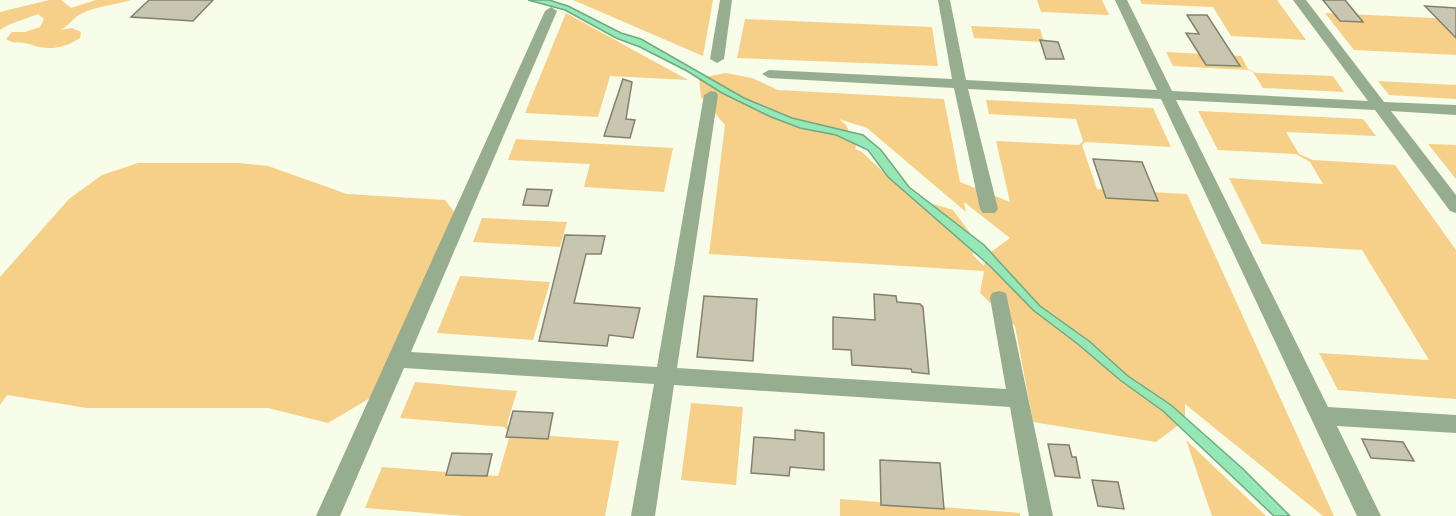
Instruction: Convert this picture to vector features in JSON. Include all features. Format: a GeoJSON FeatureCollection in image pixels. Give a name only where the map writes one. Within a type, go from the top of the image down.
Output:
{"type":"FeatureCollection","features":[{"type":"Feature","properties":{"kind":"street"},"geometry":{"type":"LineString","coordinates":[[717,58],[726,0]]}},
{"type":"Feature","properties":{"kind":"street"},"geometry":{"type":"LineString","coordinates":[[944,0],[960,84],[989,209]]}},
{"type":"Feature","properties":{"kind":"street"},"geometry":{"type":"LineString","coordinates":[[1121,0],[1369,516]]}},
{"type":"Feature","properties":{"kind":"street"},"geometry":{"type":"LineString","coordinates":[[1299,0],[1456,207]]}},
{"type":"Feature","properties":{"kind":"street"},"geometry":{"type":"LineString","coordinates":[[328,516],[551,11]]}},
{"type":"Feature","properties":{"kind":"street"},"geometry":{"type":"LineString","coordinates":[[769,74],[1456,110]]}},
{"type":"Feature","properties":{"kind":"street"},"geometry":{"type":"LineString","coordinates":[[643,516],[711,95]]}},
{"type":"Feature","properties":{"kind":"street"},"geometry":{"type":"LineString","coordinates":[[999,298],[1041,516]]}},
{"type":"Feature","properties":{"kind":"street"},"geometry":{"type":"LineString","coordinates":[[398,359],[1018,399]]}},
{"type":"Feature","properties":{"kind":"street"},"geometry":{"type":"LineString","coordinates":[[1321,416],[1456,424]]}},
{"type":"Feature","properties":{"kind":"shaded area"},"geometry":{"type":"Polygon","coordinates":[[[49,0],[61,0],[71,8],[96,0],[131,0],[80,14],[60,30],[72,28],[81,32],[80,38],[61,47],[42,48],[6,39],[12,32],[25,32],[40,27],[44,19],[38,14],[0,30],[0,12],[49,0]]]}},
{"type":"Feature","properties":{"kind":"shaded area"},"geometry":{"type":"Polygon","coordinates":[[[528,0],[549,0],[568,6],[621,33],[641,39],[744,98],[792,118],[863,135],[881,150],[909,187],[984,245],[1040,306],[1089,341],[1128,376],[1171,405],[1242,468],[1290,516],[1274,516],[1163,411],[1120,380],[1033,310],[990,266],[888,177],[868,150],[836,135],[800,128],[771,117],[722,93],[687,71],[640,47],[616,38],[565,10],[528,0]]]}},
{"type":"Feature","properties":{"kind":"shaded area"},"geometry":{"type":"Polygon","coordinates":[[[573,0],[713,0],[703,56],[573,0]]]}},
{"type":"Feature","properties":{"kind":"shaded area"},"geometry":{"type":"Polygon","coordinates":[[[1037,0],[1102,0],[1109,15],[1041,12],[1037,0]]]}},
{"type":"Feature","properties":{"kind":"shaded area"},"geometry":{"type":"Polygon","coordinates":[[[1140,0],[1277,0],[1306,40],[1231,36],[1213,7],[1142,4],[1140,0]]]}},
{"type":"Feature","properties":{"kind":"shaded area"},"geometry":{"type":"Polygon","coordinates":[[[566,13],[688,80],[610,76],[598,117],[525,113],[566,13]]]}},
{"type":"Feature","properties":{"kind":"shaded area"},"geometry":{"type":"Polygon","coordinates":[[[1325,13],[1456,19],[1456,55],[1354,50],[1325,13]]]}},
{"type":"Feature","properties":{"kind":"shaded area"},"geometry":{"type":"Polygon","coordinates":[[[745,19],[932,27],[938,66],[737,58],[745,19]]]}},
{"type":"Feature","properties":{"kind":"shaded area"},"geometry":{"type":"Polygon","coordinates":[[[971,26],[1040,29],[1044,42],[974,38],[971,26]]]}},
{"type":"Feature","properties":{"kind":"shaded area"},"geometry":{"type":"Polygon","coordinates":[[[1166,52],[1241,56],[1248,69],[1256,73],[1333,76],[1344,92],[1263,88],[1253,72],[1249,70],[1173,66],[1166,52]]]}},
{"type":"Feature","properties":{"kind":"shaded area"},"geometry":{"type":"Polygon","coordinates":[[[726,73],[752,78],[778,90],[944,99],[960,182],[1010,202],[996,141],[1079,145],[1083,141],[1076,119],[989,114],[986,100],[1153,108],[1171,147],[1085,142],[1082,145],[1097,189],[1187,194],[1334,516],[1323,516],[1185,404],[1185,420],[1156,442],[1033,422],[1015,326],[980,293],[984,271],[709,254],[725,125],[701,97],[699,78],[726,73]],[[839,119],[846,125],[856,146],[855,149],[862,152],[910,197],[953,210],[970,233],[973,255],[984,266],[987,255],[1010,238],[964,202],[966,212],[867,128],[839,119]]]}},
{"type":"Feature","properties":{"kind":"shaded area"},"geometry":{"type":"Polygon","coordinates":[[[1378,81],[1456,85],[1456,99],[1389,95],[1378,81]]]}},
{"type":"Feature","properties":{"kind":"shaded area"},"geometry":{"type":"Polygon","coordinates":[[[1198,111],[1363,119],[1376,136],[1286,132],[1299,154],[1313,160],[1395,165],[1456,250],[1456,399],[1338,390],[1319,353],[1429,360],[1362,250],[1262,244],[1229,178],[1323,184],[1310,162],[1296,154],[1218,150],[1198,111]]]}},
{"type":"Feature","properties":{"kind":"shaded area"},"geometry":{"type":"Polygon","coordinates":[[[516,139],[673,148],[664,192],[584,187],[590,164],[508,160],[516,139]]]}},
{"type":"Feature","properties":{"kind":"shaded area"},"geometry":{"type":"Polygon","coordinates":[[[1428,144],[1456,145],[1456,179],[1428,144]]]}},
{"type":"Feature","properties":{"kind":"shaded area"},"geometry":{"type":"Polygon","coordinates":[[[138,163],[239,163],[268,166],[347,194],[445,200],[459,218],[370,398],[328,423],[268,408],[87,408],[7,395],[0,405],[0,277],[69,199],[102,175],[138,163]]]}},
{"type":"Feature","properties":{"kind":"shaded area"},"geometry":{"type":"Polygon","coordinates":[[[482,218],[567,222],[560,247],[473,242],[482,218]]]}},
{"type":"Feature","properties":{"kind":"shaded area"},"geometry":{"type":"Polygon","coordinates":[[[460,276],[550,282],[533,340],[437,333],[460,276]]]}},
{"type":"Feature","properties":{"kind":"shaded area"},"geometry":{"type":"Polygon","coordinates":[[[415,382],[517,391],[507,424],[511,433],[619,441],[605,516],[465,516],[365,508],[382,467],[498,476],[510,435],[505,427],[400,418],[415,382]]]}},
{"type":"Feature","properties":{"kind":"shaded area"},"geometry":{"type":"Polygon","coordinates":[[[691,403],[743,407],[736,485],[681,480],[691,403]]]}},
{"type":"Feature","properties":{"kind":"shaded area"},"geometry":{"type":"Polygon","coordinates":[[[1186,440],[1266,516],[1212,516],[1186,440]]]}},
{"type":"Feature","properties":{"kind":"shaded area"},"geometry":{"type":"Polygon","coordinates":[[[840,499],[1020,513],[1020,516],[840,516],[840,499]]]}},
{"type":"Feature","properties":{"kind":"building"},"geometry":{"type":"Polygon","coordinates":[[[149,0],[213,0],[193,21],[131,17],[149,0]]]}},
{"type":"Feature","properties":{"kind":"building"},"geometry":{"type":"Polygon","coordinates":[[[1323,0],[1345,0],[1363,22],[1340,21],[1323,0]]]}},
{"type":"Feature","properties":{"kind":"building"},"geometry":{"type":"Polygon","coordinates":[[[1425,6],[1456,8],[1456,38],[1425,6]]]}},
{"type":"Feature","properties":{"kind":"building"},"geometry":{"type":"Polygon","coordinates":[[[1187,15],[1207,15],[1240,66],[1206,65],[1186,33],[1199,34],[1187,15]]]}},
{"type":"Feature","properties":{"kind":"building"},"geometry":{"type":"Polygon","coordinates":[[[1040,40],[1058,42],[1064,59],[1046,59],[1040,40]]]}},
{"type":"Feature","properties":{"kind":"building"},"geometry":{"type":"Polygon","coordinates":[[[623,79],[632,82],[626,119],[635,120],[630,138],[604,136],[623,79]]]}},
{"type":"Feature","properties":{"kind":"building"},"geometry":{"type":"Polygon","coordinates":[[[1093,159],[1142,162],[1158,201],[1106,198],[1093,159]]]}},
{"type":"Feature","properties":{"kind":"building"},"geometry":{"type":"Polygon","coordinates":[[[527,189],[552,190],[548,206],[523,205],[527,189]]]}},
{"type":"Feature","properties":{"kind":"building"},"geometry":{"type":"Polygon","coordinates":[[[565,235],[605,236],[601,254],[586,254],[574,303],[640,308],[633,338],[609,335],[607,346],[539,341],[565,235]]]}},
{"type":"Feature","properties":{"kind":"building"},"geometry":{"type":"Polygon","coordinates":[[[874,294],[896,296],[897,302],[920,304],[923,307],[929,374],[912,372],[911,369],[852,365],[851,350],[833,349],[833,317],[875,320],[874,294]]]}},
{"type":"Feature","properties":{"kind":"building"},"geometry":{"type":"Polygon","coordinates":[[[704,296],[757,299],[753,361],[697,357],[704,296]]]}},
{"type":"Feature","properties":{"kind":"building"},"geometry":{"type":"Polygon","coordinates":[[[513,411],[553,413],[548,439],[506,437],[513,411]]]}},
{"type":"Feature","properties":{"kind":"building"},"geometry":{"type":"Polygon","coordinates":[[[795,430],[824,433],[824,470],[790,467],[789,476],[751,473],[754,437],[795,440],[795,430]]]}},
{"type":"Feature","properties":{"kind":"building"},"geometry":{"type":"Polygon","coordinates":[[[1362,439],[1403,442],[1414,461],[1371,458],[1362,439]]]}},
{"type":"Feature","properties":{"kind":"building"},"geometry":{"type":"Polygon","coordinates":[[[1048,444],[1069,445],[1072,457],[1076,457],[1080,478],[1055,476],[1048,444]]]}},
{"type":"Feature","properties":{"kind":"building"},"geometry":{"type":"Polygon","coordinates":[[[452,453],[492,454],[487,476],[446,475],[452,453]]]}},
{"type":"Feature","properties":{"kind":"building"},"geometry":{"type":"Polygon","coordinates":[[[880,460],[940,463],[944,509],[881,505],[880,460]]]}},
{"type":"Feature","properties":{"kind":"building"},"geometry":{"type":"Polygon","coordinates":[[[1092,480],[1118,482],[1124,509],[1098,506],[1092,480]]]}}]}
